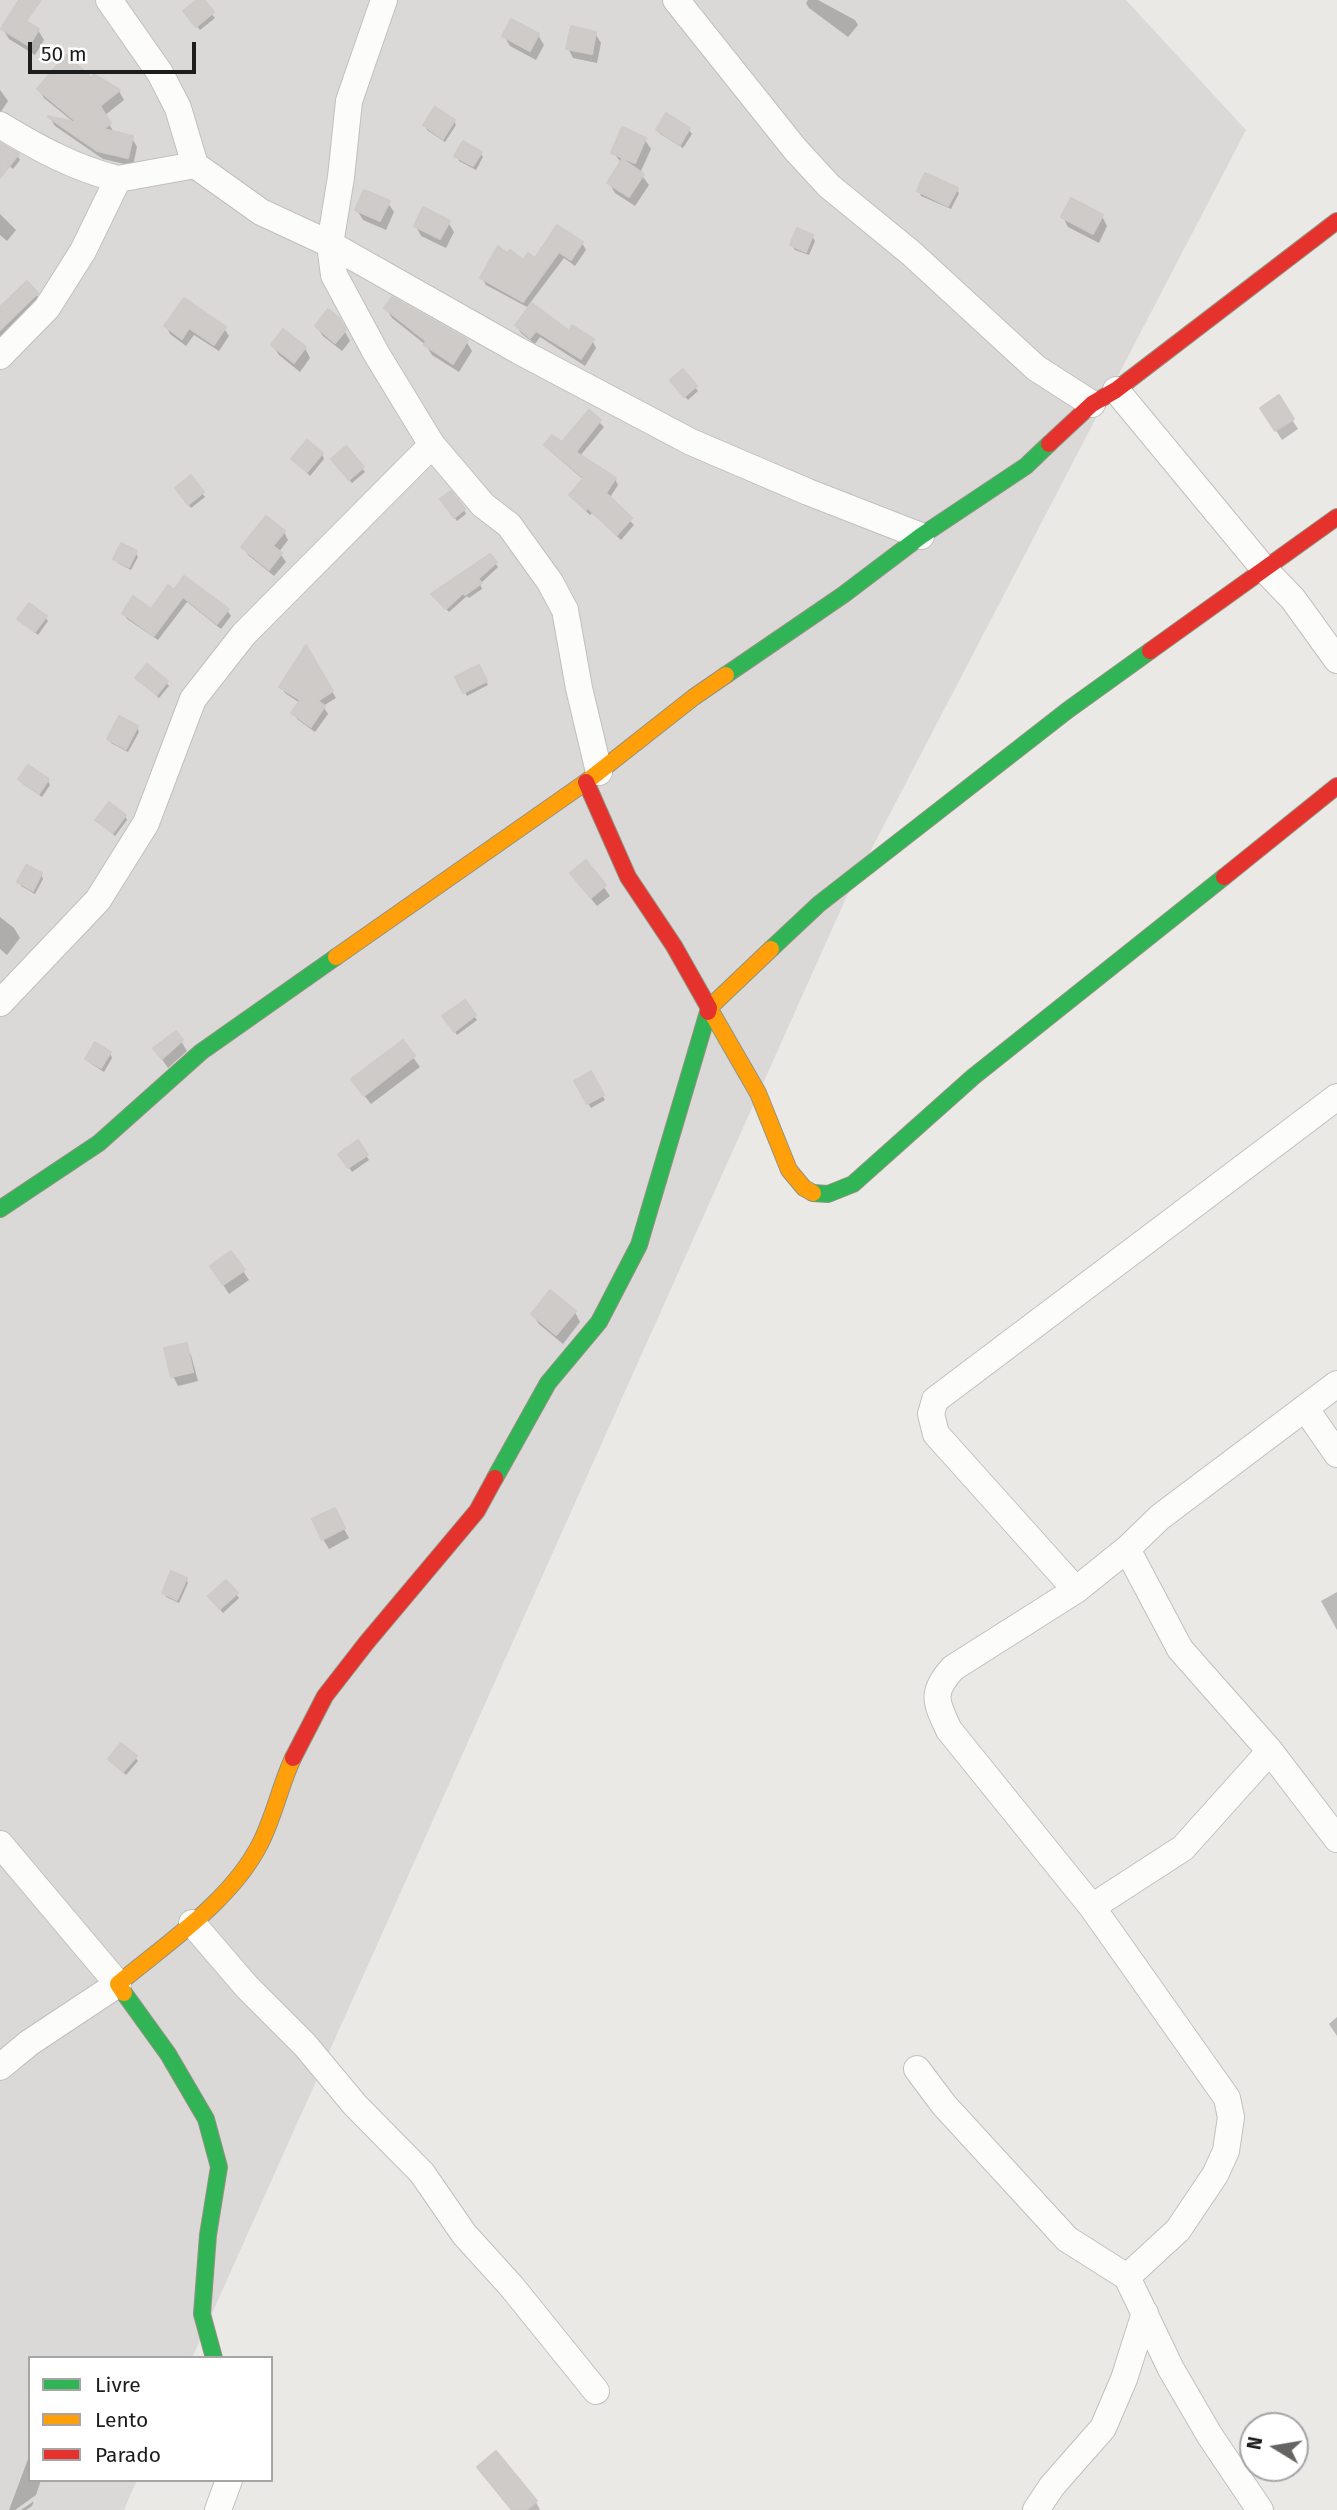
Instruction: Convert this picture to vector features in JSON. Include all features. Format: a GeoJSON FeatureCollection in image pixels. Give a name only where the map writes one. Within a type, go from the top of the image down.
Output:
{"type":"FeatureCollection","features":[{"type":"Feature","properties":{"kind":"street"},"geometry":{"type":"LineString","coordinates":[[109,0],[160,73],[177,108],[195,165],[261,212],[330,244],[519,351],[691,442],[921,536]]}},
{"type":"Feature","properties":{"kind":"street"},"geometry":{"type":"LineString","coordinates":[[384,0],[349,101],[330,244],[334,275],[376,353],[432,445],[483,505],[509,525],[550,582],[565,610],[592,777],[628,877],[674,946],[765,1106],[787,1166],[805,1189],[822,1195],[838,1194],[853,1184],[973,1077],[1337,786]]}},
{"type":"Feature","properties":{"kind":"street"},"geometry":{"type":"LineString","coordinates":[[676,0],[795,149],[829,186],[911,253],[1036,368],[1092,404]]}},
{"type":"Feature","properties":{"kind":"street"},"geometry":{"type":"LineString","coordinates":[[0,125],[76,166],[118,179],[195,165]]}},
{"type":"Feature","properties":{"kind":"street"},"geometry":{"type":"LineString","coordinates":[[0,356],[47,308],[83,251],[118,179]]}},
{"type":"Feature","properties":{"kind":"street"},"geometry":{"type":"LineString","coordinates":[[0,1209],[99,1143],[201,1052],[592,777],[694,697],[843,595],[921,536],[1026,466],[1092,404],[1116,390],[1337,220]]}},
{"type":"Feature","properties":{"kind":"street"},"geometry":{"type":"LineString","coordinates":[[1116,390],[1293,599],[1337,660]]}},
{"type":"Feature","properties":{"kind":"street"},"geometry":{"type":"LineString","coordinates":[[0,1003],[103,892],[146,823],[193,699],[201,688],[244,634],[432,445]]}},
{"type":"Feature","properties":{"kind":"street"},"geometry":{"type":"LineString","coordinates":[[0,2067],[29,2043],[118,1984],[192,1923],[235,1882],[260,1844],[285,1775],[325,1696],[477,1511],[548,1383],[599,1322],[639,1245],[709,1008],[820,904],[1068,710],[1337,517]]}},
{"type":"Feature","properties":{"kind":"street"},"geometry":{"type":"LineString","coordinates":[[1076,1590],[936,1434],[930,1414],[935,1400],[1337,1097]]}},
{"type":"Feature","properties":{"kind":"street"},"geometry":{"type":"LineString","coordinates":[[1127,2277],[1178,2230],[1215,2175],[1226,2151],[1231,2117],[1227,2098],[1092,1907],[949,1730],[938,1704],[937,1693],[941,1682],[953,1668],[1076,1590],[1127,1549],[1160,1517],[1337,1384]]}},
{"type":"Feature","properties":{"kind":"street"},"geometry":{"type":"LineString","coordinates":[[1306,1408],[1337,1454]]}},
{"type":"Feature","properties":{"kind":"street"},"geometry":{"type":"LineString","coordinates":[[1127,1549],[1180,1649],[1270,1751],[1337,1839]]}},
{"type":"Feature","properties":{"kind":"street"},"geometry":{"type":"LineString","coordinates":[[1092,1907],[1183,1848],[1270,1751]]}},
{"type":"Feature","properties":{"kind":"street"},"geometry":{"type":"LineString","coordinates":[[0,1844],[118,1984],[168,2054],[206,2119],[219,2167],[208,2235],[202,2314],[213,2356]]}},
{"type":"Feature","properties":{"kind":"street"},"geometry":{"type":"LineString","coordinates":[[192,1923],[247,1987],[305,2045],[355,2105],[422,2173],[464,2234],[512,2287],[596,2392]]}},
{"type":"Feature","properties":{"kind":"street"},"geometry":{"type":"LineString","coordinates":[[917,2068],[944,2105],[1068,2239],[1127,2277],[1171,2369],[1260,2510]]}},
{"type":"Feature","properties":{"kind":"street"},"geometry":{"type":"LineString","coordinates":[[1036,2510],[1052,2486],[1103,2428],[1124,2379],[1145,2313]]}},
{"type":"Feature","properties":{"kind":"street"},"geometry":{"type":"LineString","coordinates":[[218,2510],[228,2482]]}},
{"type":"Feature","properties":{"kind":"shaded area"},"geometry":{"type":"Polygon","coordinates":[[[0,0],[1126,0],[1246,130],[846,898],[193,2356],[28,2356],[28,2482],[136,2482],[124,2510],[0,2510],[0,0]]]}},
{"type":"Feature","properties":{"kind":"building"},"geometry":{"type":"Polygon","coordinates":[[[19,0],[41,0],[26,21],[39,29],[29,46],[1,29],[19,0]]]}},
{"type":"Feature","properties":{"kind":"building"},"geometry":{"type":"Polygon","coordinates":[[[197,0],[204,0],[214,12],[196,27],[183,11],[197,0]]]}},
{"type":"Feature","properties":{"kind":"building"},"geometry":{"type":"Polygon","coordinates":[[[511,19],[539,34],[530,51],[502,36],[511,19]]]}},
{"type":"Feature","properties":{"kind":"building"},"geometry":{"type":"Polygon","coordinates":[[[571,26],[596,32],[592,54],[566,49],[571,26]]]}},
{"type":"Feature","properties":{"kind":"building"},"geometry":{"type":"Polygon","coordinates":[[[66,55],[92,78],[94,74],[120,90],[100,106],[111,123],[104,129],[133,136],[128,158],[97,151],[48,117],[78,123],[37,89],[66,55]]]}},
{"type":"Feature","properties":{"kind":"building"},"geometry":{"type":"Polygon","coordinates":[[[435,107],[455,120],[443,139],[423,125],[435,107]]]}},
{"type":"Feature","properties":{"kind":"building"},"geometry":{"type":"Polygon","coordinates":[[[666,113],[690,128],[680,145],[656,130],[666,113]]]}},
{"type":"Feature","properties":{"kind":"building"},"geometry":{"type":"Polygon","coordinates":[[[622,127],[646,138],[635,163],[611,153],[622,127]]]}},
{"type":"Feature","properties":{"kind":"building"},"geometry":{"type":"Polygon","coordinates":[[[463,141],[482,152],[473,166],[454,156],[463,141]]]}},
{"type":"Feature","properties":{"kind":"building"},"geometry":{"type":"Polygon","coordinates":[[[0,143],[19,154],[0,178],[0,143]]]}},
{"type":"Feature","properties":{"kind":"building"},"geometry":{"type":"Polygon","coordinates":[[[622,159],[644,174],[629,197],[607,183],[622,159]]]}},
{"type":"Feature","properties":{"kind":"building"},"geometry":{"type":"Polygon","coordinates":[[[925,173],[958,188],[948,206],[917,191],[925,173]]]}},
{"type":"Feature","properties":{"kind":"building"},"geometry":{"type":"Polygon","coordinates":[[[364,190],[390,201],[380,221],[355,210],[364,190]]]}},
{"type":"Feature","properties":{"kind":"building"},"geometry":{"type":"Polygon","coordinates":[[[1071,198],[1103,215],[1093,234],[1061,217],[1071,198]]]}},
{"type":"Feature","properties":{"kind":"building"},"geometry":{"type":"Polygon","coordinates":[[[423,207],[450,221],[440,239],[414,226],[423,207]]]}},
{"type":"Feature","properties":{"kind":"building"},"geometry":{"type":"Polygon","coordinates":[[[557,225],[583,242],[571,260],[559,252],[523,302],[480,278],[498,246],[507,253],[510,250],[523,260],[528,253],[535,258],[557,225]]]}},
{"type":"Feature","properties":{"kind":"building"},"geometry":{"type":"Polygon","coordinates":[[[797,228],[813,235],[806,252],[790,245],[797,228]]]}},
{"type":"Feature","properties":{"kind":"building"},"geometry":{"type":"Polygon","coordinates":[[[27,281],[38,293],[0,330],[0,307],[27,281]]]}},
{"type":"Feature","properties":{"kind":"building"},"geometry":{"type":"Polygon","coordinates":[[[392,297],[468,340],[453,364],[424,345],[426,341],[384,308],[392,297]]]}},
{"type":"Feature","properties":{"kind":"building"},"geometry":{"type":"Polygon","coordinates":[[[184,298],[226,327],[214,345],[189,328],[182,339],[164,326],[184,298]]]}},
{"type":"Feature","properties":{"kind":"building"},"geometry":{"type":"Polygon","coordinates":[[[532,303],[569,331],[572,325],[594,339],[581,359],[536,331],[530,338],[515,325],[532,303]]]}},
{"type":"Feature","properties":{"kind":"building"},"geometry":{"type":"Polygon","coordinates":[[[328,309],[339,318],[346,330],[335,343],[315,326],[328,309]]]}},
{"type":"Feature","properties":{"kind":"building"},"geometry":{"type":"Polygon","coordinates":[[[283,329],[306,347],[294,363],[271,345],[283,329]]]}},
{"type":"Feature","properties":{"kind":"building"},"geometry":{"type":"Polygon","coordinates":[[[683,369],[697,386],[684,397],[670,380],[683,369]]]}},
{"type":"Feature","properties":{"kind":"building"},"geometry":{"type":"Polygon","coordinates":[[[1279,395],[1294,419],[1275,431],[1260,408],[1279,395]]]}},
{"type":"Feature","properties":{"kind":"building"},"geometry":{"type":"Polygon","coordinates":[[[589,410],[601,420],[576,452],[616,478],[606,493],[632,518],[617,535],[588,508],[586,510],[569,495],[584,478],[544,445],[552,435],[562,442],[589,410]]]}},
{"type":"Feature","properties":{"kind":"building"},"geometry":{"type":"Polygon","coordinates":[[[307,440],[323,453],[307,472],[291,459],[307,440]]]}},
{"type":"Feature","properties":{"kind":"building"},"geometry":{"type":"Polygon","coordinates":[[[346,446],[364,467],[349,480],[331,459],[346,446]]]}},
{"type":"Feature","properties":{"kind":"building"},"geometry":{"type":"Polygon","coordinates":[[[191,475],[204,492],[188,505],[175,488],[191,475]]]}},
{"type":"Feature","properties":{"kind":"building"},"geometry":{"type":"Polygon","coordinates":[[[451,491],[465,509],[454,518],[440,499],[451,491]]]}},
{"type":"Feature","properties":{"kind":"building"},"geometry":{"type":"Polygon","coordinates":[[[266,516],[285,531],[273,546],[282,553],[269,570],[241,547],[266,516]]]}},
{"type":"Feature","properties":{"kind":"building"},"geometry":{"type":"Polygon","coordinates":[[[121,543],[137,551],[129,567],[113,559],[121,543]]]}},
{"type":"Feature","properties":{"kind":"building"},"geometry":{"type":"Polygon","coordinates":[[[490,554],[497,562],[478,579],[482,583],[465,595],[463,593],[446,609],[431,594],[490,554]]]}},
{"type":"Feature","properties":{"kind":"building"},"geometry":{"type":"Polygon","coordinates":[[[184,576],[229,609],[217,624],[183,597],[154,636],[122,613],[133,596],[151,609],[168,585],[174,590],[184,576]]]}},
{"type":"Feature","properties":{"kind":"building"},"geometry":{"type":"Polygon","coordinates":[[[29,603],[47,616],[35,632],[17,619],[29,603]]]}},
{"type":"Feature","properties":{"kind":"building"},"geometry":{"type":"Polygon","coordinates":[[[306,645],[333,691],[318,701],[325,706],[311,727],[291,713],[300,700],[279,687],[306,645]]]}},
{"type":"Feature","properties":{"kind":"building"},"geometry":{"type":"Polygon","coordinates":[[[147,664],[168,681],[157,695],[135,678],[147,664]]]}},
{"type":"Feature","properties":{"kind":"building"},"geometry":{"type":"Polygon","coordinates":[[[479,665],[487,681],[463,693],[455,677],[479,665]]]}},
{"type":"Feature","properties":{"kind":"building"},"geometry":{"type":"Polygon","coordinates":[[[119,716],[138,726],[126,749],[107,739],[119,716]]]}},
{"type":"Feature","properties":{"kind":"building"},"geometry":{"type":"Polygon","coordinates":[[[28,765],[49,779],[39,794],[18,779],[28,765]]]}},
{"type":"Feature","properties":{"kind":"building"},"geometry":{"type":"Polygon","coordinates":[[[109,802],[126,815],[113,833],[95,820],[109,802]]]}},
{"type":"Feature","properties":{"kind":"building"},"geometry":{"type":"Polygon","coordinates":[[[586,860],[606,885],[591,898],[570,873],[586,860]]]}},
{"type":"Feature","properties":{"kind":"building"},"geometry":{"type":"Polygon","coordinates":[[[26,865],[42,873],[33,891],[17,882],[26,865]]]}},
{"type":"Feature","properties":{"kind":"building"},"geometry":{"type":"Polygon","coordinates":[[[465,1000],[476,1015],[454,1032],[442,1016],[465,1000]]]}},
{"type":"Feature","properties":{"kind":"building"},"geometry":{"type":"Polygon","coordinates":[[[176,1031],[183,1040],[162,1059],[153,1048],[176,1031]]]}},
{"type":"Feature","properties":{"kind":"building"},"geometry":{"type":"Polygon","coordinates":[[[403,1040],[415,1056],[364,1096],[351,1079],[403,1040]]]}},
{"type":"Feature","properties":{"kind":"building"},"geometry":{"type":"Polygon","coordinates":[[[95,1042],[111,1052],[101,1068],[85,1059],[95,1042]]]}},
{"type":"Feature","properties":{"kind":"building"},"geometry":{"type":"Polygon","coordinates":[[[591,1071],[604,1095],[587,1104],[574,1081],[591,1071]]]}},
{"type":"Feature","properties":{"kind":"building"},"geometry":{"type":"Polygon","coordinates":[[[358,1140],[368,1155],[348,1168],[338,1154],[358,1140]]]}},
{"type":"Feature","properties":{"kind":"building"},"geometry":{"type":"Polygon","coordinates":[[[231,1251],[245,1270],[223,1285],[210,1266],[231,1251]]]}},
{"type":"Feature","properties":{"kind":"building"},"geometry":{"type":"Polygon","coordinates":[[[550,1290],[576,1311],[556,1335],[531,1314],[550,1290]]]}},
{"type":"Feature","properties":{"kind":"building"},"geometry":{"type":"Polygon","coordinates":[[[187,1343],[193,1372],[171,1377],[164,1348],[187,1343]]]}},
{"type":"Feature","properties":{"kind":"building"},"geometry":{"type":"Polygon","coordinates":[[[335,1508],[345,1528],[322,1540],[312,1519],[335,1508]]]}},
{"type":"Feature","properties":{"kind":"building"},"geometry":{"type":"Polygon","coordinates":[[[171,1571],[187,1578],[177,1600],[162,1593],[171,1571]]]}},
{"type":"Feature","properties":{"kind":"building"},"geometry":{"type":"Polygon","coordinates":[[[226,1580],[238,1593],[220,1609],[208,1596],[226,1580]]]}},
{"type":"Feature","properties":{"kind":"building"},"geometry":{"type":"Polygon","coordinates":[[[121,1743],[137,1756],[123,1772],[108,1759],[121,1743]]]}},
{"type":"Feature","properties":{"kind":"building"},"geometry":{"type":"Polygon","coordinates":[[[496,2451],[537,2501],[526,2510],[512,2510],[477,2467],[496,2451]]]}},
{"type":"Feature","properties":{"kind":"traffic: fast"},"geometry":{"type":"LineString","coordinates":[[726,675],[843,595],[921,536],[1026,466],[1049,444]]}},
{"type":"Feature","properties":{"kind":"traffic: fast"},"geometry":{"type":"LineString","coordinates":[[771,949],[819,904],[1068,710],[1150,651]]}},
{"type":"Feature","properties":{"kind":"traffic: fast"},"geometry":{"type":"LineString","coordinates":[[813,1193],[828,1194],[853,1184],[973,1077],[1224,877]]}},
{"type":"Feature","properties":{"kind":"traffic: fast"},"geometry":{"type":"LineString","coordinates":[[0,1209],[99,1143],[201,1052],[336,957]]}},
{"type":"Feature","properties":{"kind":"traffic: fast"},"geometry":{"type":"LineString","coordinates":[[495,1478],[548,1383],[599,1322],[639,1245],[708,1012]]}},
{"type":"Feature","properties":{"kind":"traffic: fast"},"geometry":{"type":"LineString","coordinates":[[124,1993],[168,2054],[206,2119],[219,2167],[208,2235],[202,2314],[213,2356]]}},
{"type":"Feature","properties":{"kind":"traffic: slow"},"geometry":{"type":"LineString","coordinates":[[336,957],[586,782],[726,675]]}},
{"type":"Feature","properties":{"kind":"traffic: slow"},"geometry":{"type":"LineString","coordinates":[[771,949],[709,1008],[758,1093],[789,1170],[804,1188],[813,1193]]}},
{"type":"Feature","properties":{"kind":"traffic: slow"},"geometry":{"type":"LineString","coordinates":[[124,1993],[118,1984],[215,1903],[248,1865],[265,1834],[293,1758]]}},
{"type":"Feature","properties":{"kind":"traffic: jam"},"geometry":{"type":"LineString","coordinates":[[1049,444],[1092,404],[1116,390],[1337,221]]}},
{"type":"Feature","properties":{"kind":"traffic: jam"},"geometry":{"type":"LineString","coordinates":[[1150,651],[1337,517]]}},
{"type":"Feature","properties":{"kind":"traffic: jam"},"geometry":{"type":"LineString","coordinates":[[586,782],[628,877],[674,946],[709,1008],[708,1012]]}},
{"type":"Feature","properties":{"kind":"traffic: jam"},"geometry":{"type":"LineString","coordinates":[[1224,877],[1337,786]]}},
{"type":"Feature","properties":{"kind":"traffic: jam"},"geometry":{"type":"LineString","coordinates":[[293,1758],[325,1696],[477,1511],[495,1478]]}}]}
